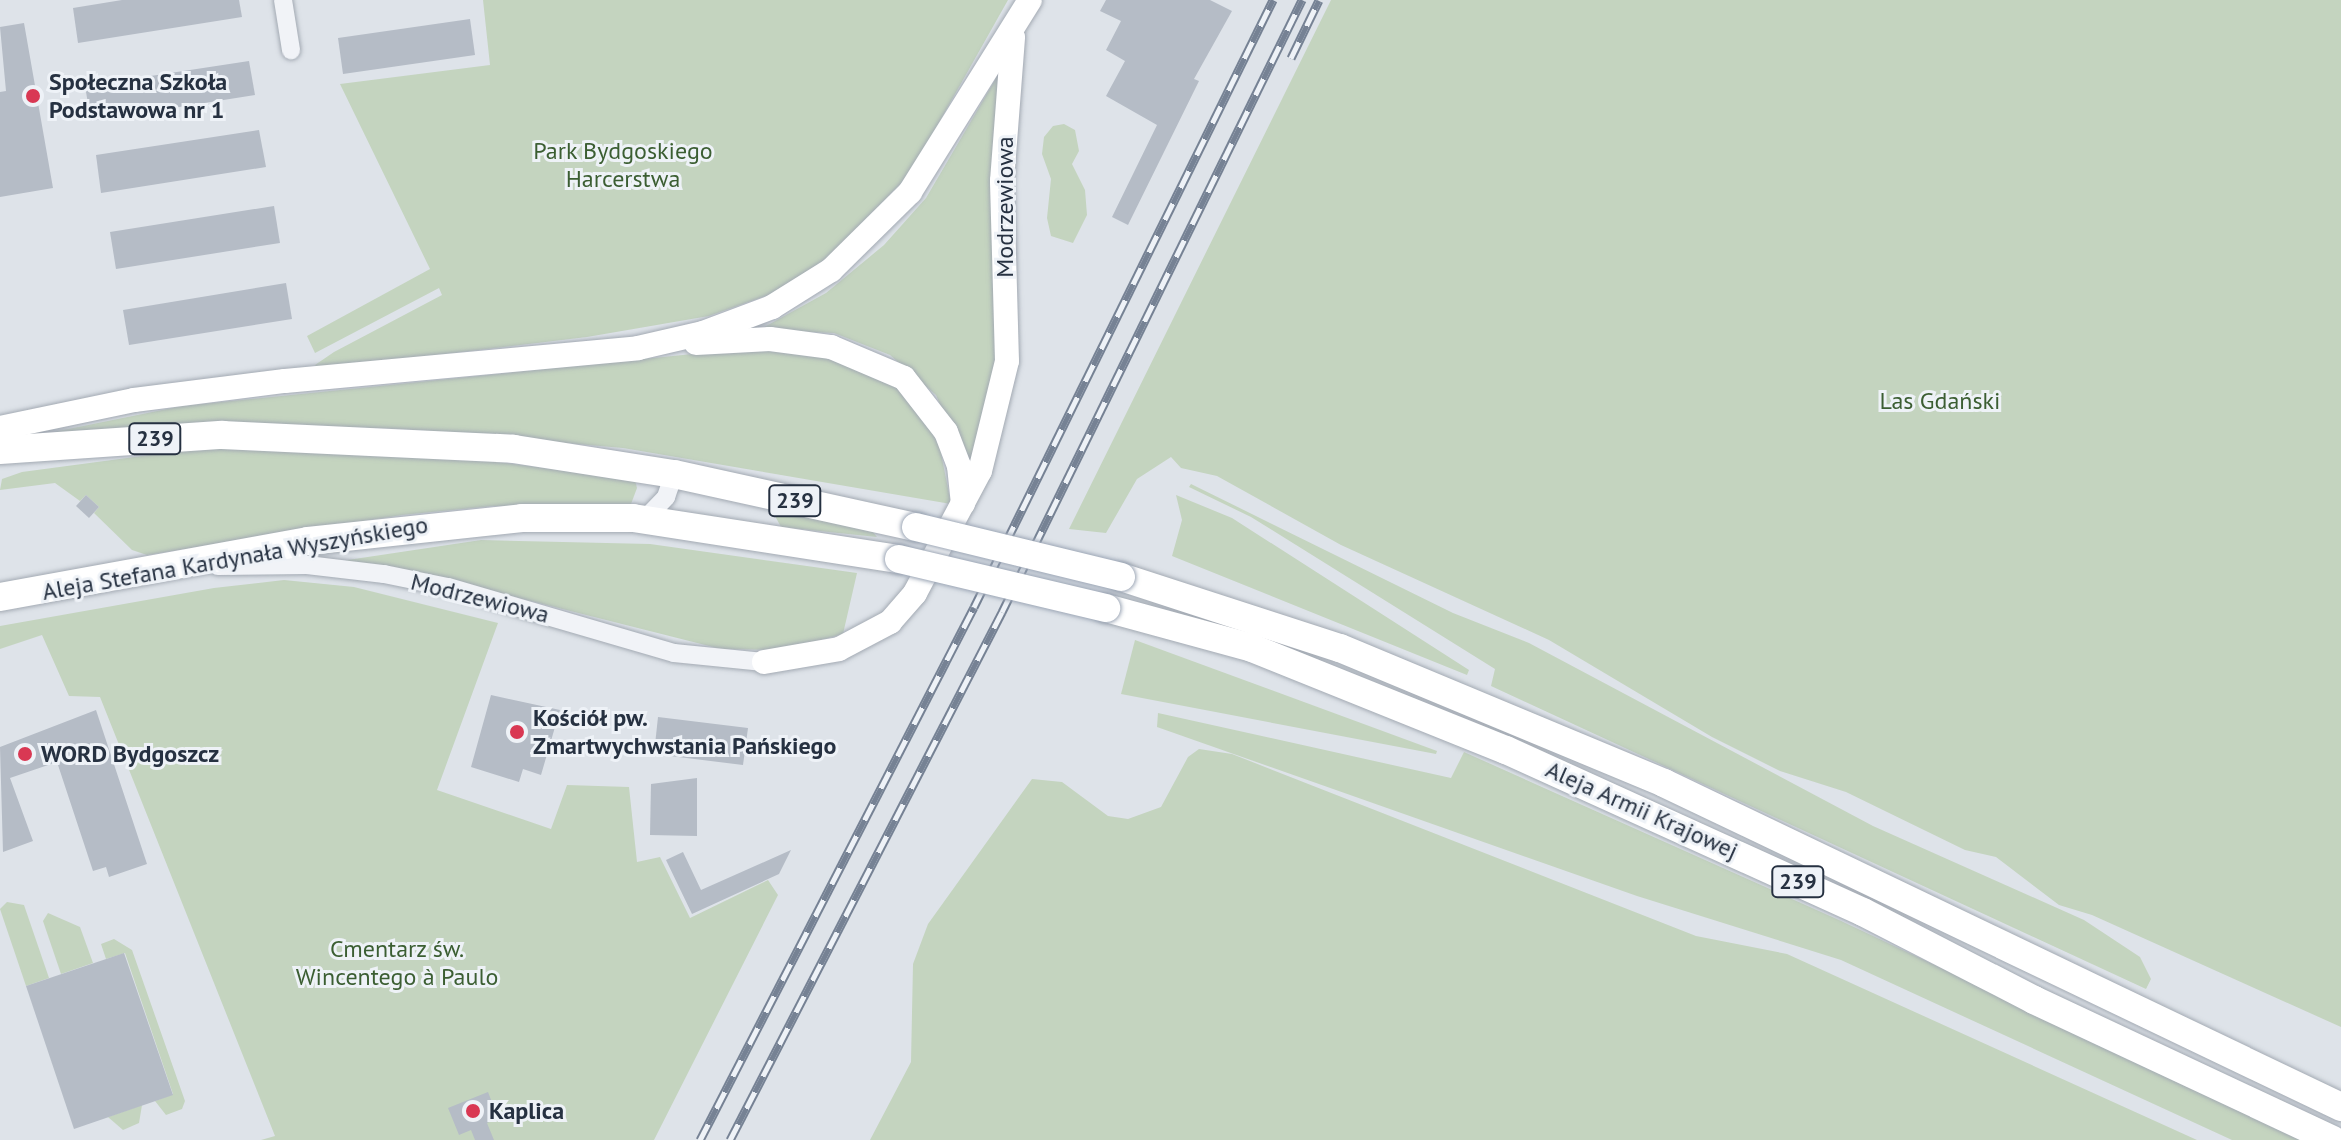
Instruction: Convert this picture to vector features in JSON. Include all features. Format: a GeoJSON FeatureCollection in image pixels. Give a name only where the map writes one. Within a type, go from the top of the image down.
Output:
{"type":"FeatureCollection","features":[{"type":"Feature","properties":{"kind":"main road","name":"239"},"geometry":{"type":"LineString","coordinates":[[0,450],[222,435],[347,438],[514,449],[674,474]]}},
{"type":"Feature","properties":{"kind":"main road","name":"Aleja Armii Krajowej"},"geometry":{"type":"LineString","coordinates":[[674,474],[916,527],[1121,577],[1340,648],[1664,783],[2341,1107]]}},
{"type":"Feature","properties":{"kind":"main road","name":"Aleja Stefana Kardynała Wyszyńskiego"},"geometry":{"type":"LineString","coordinates":[[0,597],[191,566],[308,541],[468,520],[644,520],[899,559],[1106,608]]}},
{"type":"Feature","properties":{"kind":"main road","name":"Aleja Armii Krajowej"},"geometry":{"type":"LineString","coordinates":[[1106,608],[1252,648],[1560,773],[1863,912],[2034,1000],[2333,1140]]}},
{"type":"Feature","properties":{"kind":"street"},"geometry":{"type":"LineString","coordinates":[[283,0],[291,50]]}},
{"type":"Feature","properties":{"kind":"street","name":"Modrzewiowa"},"geometry":{"type":"LineString","coordinates":[[191,566],[307,565],[384,574],[462,591],[674,653],[764,662],[799,659],[858,641],[890,622],[915,593],[963,506],[991,440],[1007,361],[1002,181],[1013,30],[1030,0]]}},
{"type":"Feature","properties":{"kind":"street"},"geometry":{"type":"LineString","coordinates":[[638,348],[703,333],[772,307],[831,270],[910,192],[1013,30]]}},
{"type":"Feature","properties":{"kind":"street"},"geometry":{"type":"LineString","coordinates":[[0,428],[134,400],[270,382],[770,339],[831,347],[883,365],[921,395],[946,432],[959,466],[963,506]]}},
{"type":"Feature","properties":{"kind":"street"},"geometry":{"type":"LineString","coordinates":[[644,520],[666,497],[674,474]]}},
{"type":"Feature","properties":{"kind":"green space","name":"Park Bydgoskiego Harcerstwa"},"geometry":{"type":"Polygon","coordinates":[[[483,0],[1008,0],[910,174],[827,258],[777,292],[709,316],[587,337],[318,369],[315,365],[334,352],[442,295],[439,288],[315,353],[307,336],[430,269],[340,84],[490,65],[483,0]]]}},
{"type":"Feature","properties":{"kind":"green space","name":"Las Gdański"},"geometry":{"type":"Polygon","coordinates":[[[1331,0],[2341,0],[2341,1027],[2092,915],[2059,905],[1996,857],[1965,850],[1846,792],[1780,771],[1712,737],[1549,640],[1341,545],[1217,476],[1181,468],[1171,457],[1137,479],[1106,533],[1069,529],[1331,0]]]}},
{"type":"Feature","properties":{"kind":"green space"},"geometry":{"type":"Polygon","coordinates":[[[1002,68],[996,350],[991,397],[968,470],[936,395],[890,355],[834,333],[759,330],[826,293],[884,245],[926,198],[1002,68]]]}},
{"type":"Feature","properties":{"kind":"green space"},"geometry":{"type":"Polygon","coordinates":[[[1064,124],[1075,130],[1079,151],[1072,164],[1085,190],[1087,215],[1073,243],[1051,236],[1047,218],[1051,179],[1042,154],[1044,137],[1053,126],[1064,124]]]}},
{"type":"Feature","properties":{"kind":"green space"},"geometry":{"type":"Polygon","coordinates":[[[772,346],[846,357],[883,373],[924,416],[940,448],[951,504],[623,448],[402,429],[242,424],[14,440],[182,406],[772,346]]]}},
{"type":"Feature","properties":{"kind":"green space"},"geometry":{"type":"Polygon","coordinates":[[[217,446],[468,458],[635,480],[637,488],[631,504],[622,506],[493,506],[402,515],[147,555],[132,550],[94,513],[99,507],[86,495],[80,501],[55,483],[0,490],[2,479],[22,472],[217,446]]]}},
{"type":"Feature","properties":{"kind":"green space"},"geometry":{"type":"Polygon","coordinates":[[[1191,484],[1453,613],[1529,643],[1873,826],[2084,920],[2140,957],[2151,979],[2146,989],[1491,686],[1495,669],[1251,517],[1189,487],[1191,484]]]}},
{"type":"Feature","properties":{"kind":"green space"},"geometry":{"type":"Polygon","coordinates":[[[1176,495],[1232,518],[1469,670],[1467,675],[1172,556],[1182,520],[1176,495]]]}},
{"type":"Feature","properties":{"kind":"green space"},"geometry":{"type":"Polygon","coordinates":[[[782,509],[873,532],[877,537],[781,527],[775,516],[782,509]]]}},
{"type":"Feature","properties":{"kind":"green space"},"geometry":{"type":"Polygon","coordinates":[[[481,540],[650,544],[857,573],[843,634],[785,650],[721,649],[416,572],[341,561],[481,540]]]}},
{"type":"Feature","properties":{"kind":"green space","name":"Cmentarz św. Wincentego à Paulo"},"geometry":{"type":"Polygon","coordinates":[[[284,580],[354,587],[498,623],[437,790],[551,829],[567,785],[629,787],[637,862],[660,857],[690,918],[768,880],[778,895],[654,1140],[261,1140],[275,1136],[100,697],[69,696],[42,635],[0,649],[0,626],[214,588],[284,580]]]}},
{"type":"Feature","properties":{"kind":"green space"},"geometry":{"type":"Polygon","coordinates":[[[1135,640],[1437,751],[1436,754],[1121,694],[1135,640]]]}},
{"type":"Feature","properties":{"kind":"green space"},"geometry":{"type":"Polygon","coordinates":[[[1158,713],[1451,778],[1464,752],[1839,920],[2307,1140],[2232,1140],[1841,960],[1637,896],[1157,727],[1158,713]]]}},
{"type":"Feature","properties":{"kind":"green space"},"geometry":{"type":"Polygon","coordinates":[[[1199,749],[1232,754],[1696,936],[1787,954],[2197,1140],[870,1140],[911,1062],[913,964],[928,924],[1032,779],[1062,782],[1108,816],[1128,819],[1161,807],[1188,757],[1199,749]]]}},
{"type":"Feature","properties":{"kind":"green space"},"geometry":{"type":"Polygon","coordinates":[[[7,902],[24,905],[49,978],[26,986],[0,909],[7,902]]]}},
{"type":"Feature","properties":{"kind":"green space"},"geometry":{"type":"Polygon","coordinates":[[[48,913],[80,927],[93,963],[61,974],[43,921],[48,913]]]}},
{"type":"Feature","properties":{"kind":"green space"},"geometry":{"type":"Polygon","coordinates":[[[114,939],[132,950],[185,1101],[182,1109],[166,1115],[155,1101],[173,1094],[125,953],[106,959],[101,944],[114,939]]]}},
{"type":"Feature","properties":{"kind":"green space"},"geometry":{"type":"Polygon","coordinates":[[[142,1105],[139,1123],[123,1130],[108,1117],[142,1105]]]}},
{"type":"Feature","properties":{"kind":"building"},"geometry":{"type":"Polygon","coordinates":[[[122,0],[239,0],[242,17],[78,43],[73,8],[122,0]]]}},
{"type":"Feature","properties":{"kind":"building"},"geometry":{"type":"Polygon","coordinates":[[[1106,0],[1210,0],[1232,11],[1194,79],[1199,81],[1128,225],[1112,217],[1157,125],[1106,96],[1125,61],[1106,50],[1121,21],[1100,11],[1106,0]]]}},
{"type":"Feature","properties":{"kind":"building"},"geometry":{"type":"Polygon","coordinates":[[[470,19],[475,55],[343,74],[338,38],[470,19]]]}},
{"type":"Feature","properties":{"kind":"building"},"geometry":{"type":"Polygon","coordinates":[[[24,23],[53,188],[0,197],[0,92],[6,91],[0,27],[24,23]]]}},
{"type":"Feature","properties":{"kind":"building"},"geometry":{"type":"Polygon","coordinates":[[[249,61],[255,95],[91,121],[85,86],[249,61]]]}},
{"type":"Feature","properties":{"kind":"building"},"geometry":{"type":"Polygon","coordinates":[[[259,130],[266,167],[101,193],[96,155],[259,130]]]}},
{"type":"Feature","properties":{"kind":"building"},"geometry":{"type":"Polygon","coordinates":[[[274,206],[280,243],[116,269],[110,232],[274,206]]]}},
{"type":"Feature","properties":{"kind":"building"},"geometry":{"type":"Polygon","coordinates":[[[286,283],[292,319],[129,345],[123,310],[286,283]]]}},
{"type":"Feature","properties":{"kind":"building"},"geometry":{"type":"Polygon","coordinates":[[[86,495],[99,507],[89,518],[76,506],[86,495]]]}},
{"type":"Feature","properties":{"kind":"building","name":"Kościół pw. Zmartwychwstania Pańskiego"},"geometry":{"type":"Polygon","coordinates":[[[491,695],[560,710],[541,775],[523,769],[519,782],[471,767],[491,695]]]}},
{"type":"Feature","properties":{"kind":"building"},"geometry":{"type":"Polygon","coordinates":[[[96,710],[147,864],[109,877],[106,867],[93,871],[57,762],[10,778],[33,841],[3,852],[0,747],[96,710]]]}},
{"type":"Feature","properties":{"kind":"building"},"geometry":{"type":"Polygon","coordinates":[[[658,717],[748,728],[743,765],[654,754],[658,717]]]}},
{"type":"Feature","properties":{"kind":"building"},"geometry":{"type":"Polygon","coordinates":[[[697,778],[697,836],[650,835],[651,784],[697,778]]]}},
{"type":"Feature","properties":{"kind":"building"},"geometry":{"type":"Polygon","coordinates":[[[791,850],[779,874],[692,914],[666,860],[683,852],[701,890],[791,850]]]}},
{"type":"Feature","properties":{"kind":"building"},"geometry":{"type":"Polygon","coordinates":[[[124,953],[173,1095],[74,1129],[26,986],[124,953]]]}},
{"type":"Feature","properties":{"kind":"building"},"geometry":{"type":"Polygon","coordinates":[[[488,1092],[498,1118],[487,1123],[494,1140],[475,1140],[471,1130],[459,1135],[448,1108],[488,1092]]]}},
{"type":"Feature","properties":{"kind":"railway"},"geometry":{"type":"LineString","coordinates":[[700,1140],[974,607],[1273,0]]}},
{"type":"Feature","properties":{"kind":"railway"},"geometry":{"type":"LineString","coordinates":[[730,1140],[1002,612],[1302,0]]}},
{"type":"Feature","properties":{"kind":"railway"},"geometry":{"type":"LineString","coordinates":[[1291,58],[1319,0]]}},
{"type":"Feature","properties":{"kind":"place","name":"Społeczna Szkoła Podstawowa nr 1"},"geometry":{"type":"Point","coordinates":[33,96]}},
{"type":"Feature","properties":{"kind":"place","name":"Kościół pw. Zmartwychwstania Pańskiego"},"geometry":{"type":"Point","coordinates":[517,732]}},
{"type":"Feature","properties":{"kind":"place","name":"WORD Bydgoszcz"},"geometry":{"type":"Point","coordinates":[25,754]}},
{"type":"Feature","properties":{"kind":"place","name":"Kaplica"},"geometry":{"type":"Point","coordinates":[473,1111]}}]}
